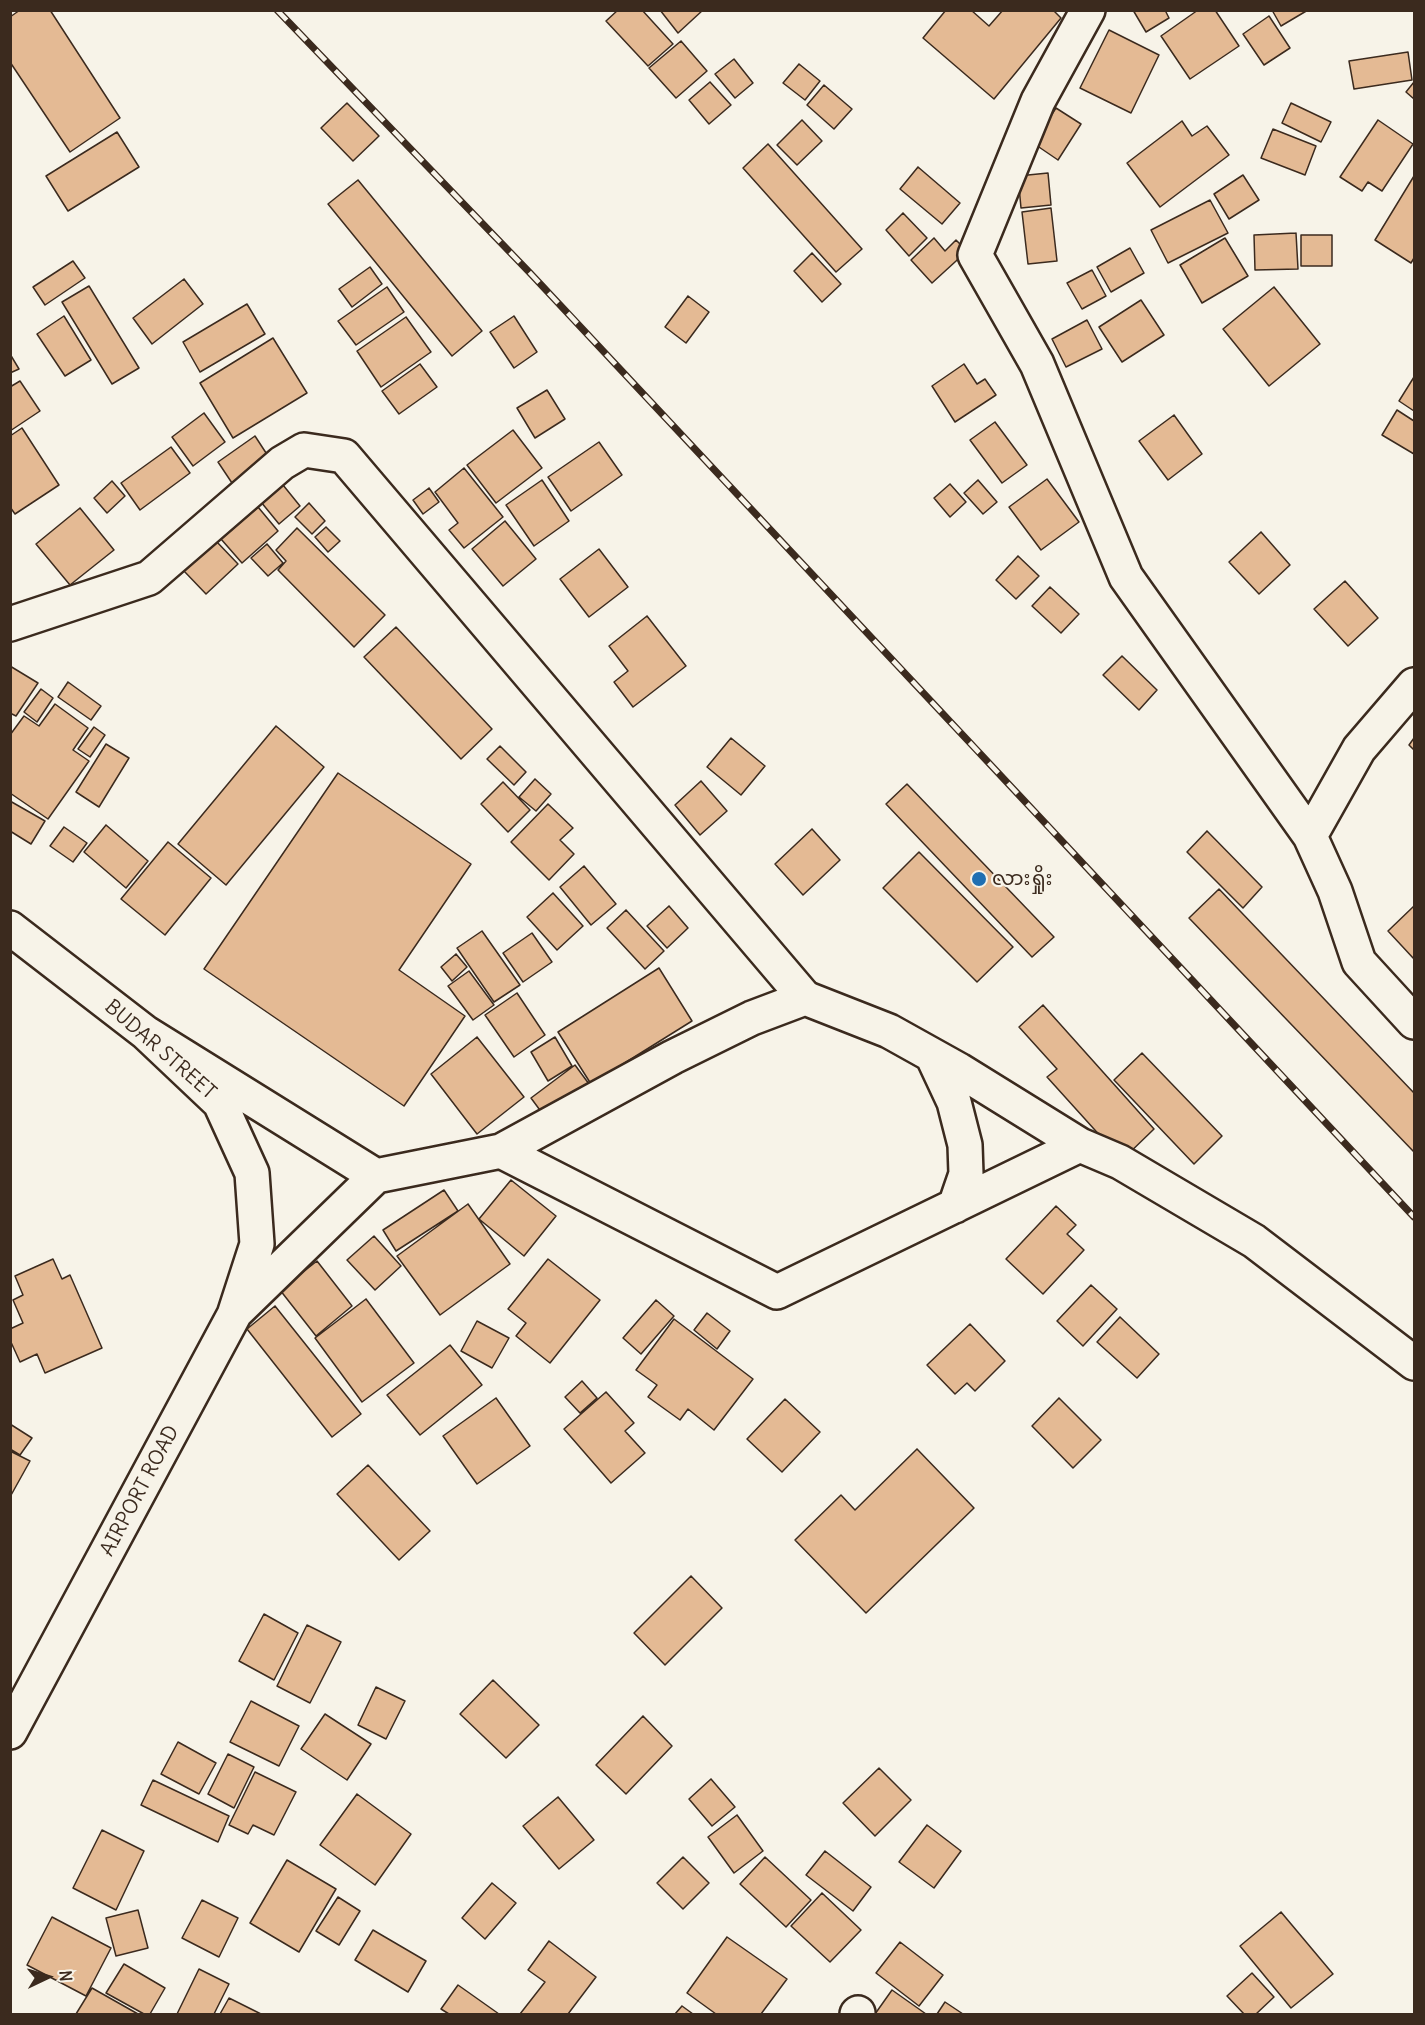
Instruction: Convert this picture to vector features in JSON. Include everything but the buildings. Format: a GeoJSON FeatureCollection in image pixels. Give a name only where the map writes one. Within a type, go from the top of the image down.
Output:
{"type":"FeatureCollection","features":[{"type":"Feature","properties":{"kind":"street"},"geometry":{"type":"LineString","coordinates":[[1088,10],[1038,101],[975,255],[1037,364],[1126,577],[1310,836],[1335,891],[1359,962],[1414,1022]]}},
{"type":"Feature","properties":{"kind":"street"},"geometry":{"type":"LineString","coordinates":[[10,624],[149,578],[282,463],[304,450],[344,456],[805,998],[889,1031],[1080,1144],[1120,1162],[1254,1241],[1414,1363]]}},
{"type":"Feature","properties":{"kind":"street"},"geometry":{"type":"LineString","coordinates":[[1310,836],[1359,749],[1414,685]]}},
{"type":"Feature","properties":{"kind":"street","name":"BUDAR STREET"},"geometry":{"type":"LineString","coordinates":[[10,928],[146,1033],[220,1103],[252,1173],[257,1244]]}},
{"type":"Feature","properties":{"kind":"street"},"geometry":{"type":"LineString","coordinates":[[234,1315],[376,1176],[501,1151],[673,1057],[752,1018],[805,998]]}},
{"type":"Feature","properties":{"kind":"street"},"geometry":{"type":"LineString","coordinates":[[146,1033],[376,1176]]}},
{"type":"Feature","properties":{"kind":"street"},"geometry":{"type":"LineString","coordinates":[[932,1055],[954,1102],[965,1145],[966,1174],[955,1206]]}},
{"type":"Feature","properties":{"kind":"street"},"geometry":{"type":"LineString","coordinates":[[501,1151],[777,1292],[1080,1144]]}},
{"type":"Feature","properties":{"kind":"street","name":"AIRPORT ROAD"},"geometry":{"type":"LineString","coordinates":[[10,1732],[234,1315],[257,1244]]}},
{"type":"Feature","properties":{"kind":"railway"},"geometry":{"type":"LineString","coordinates":[[277,10],[531,274],[1414,1217]]}},
{"type":"Feature","properties":{"kind":"place","name":"လားရှိုး"},"geometry":{"type":"Point","coordinates":[979,879]}}]}
